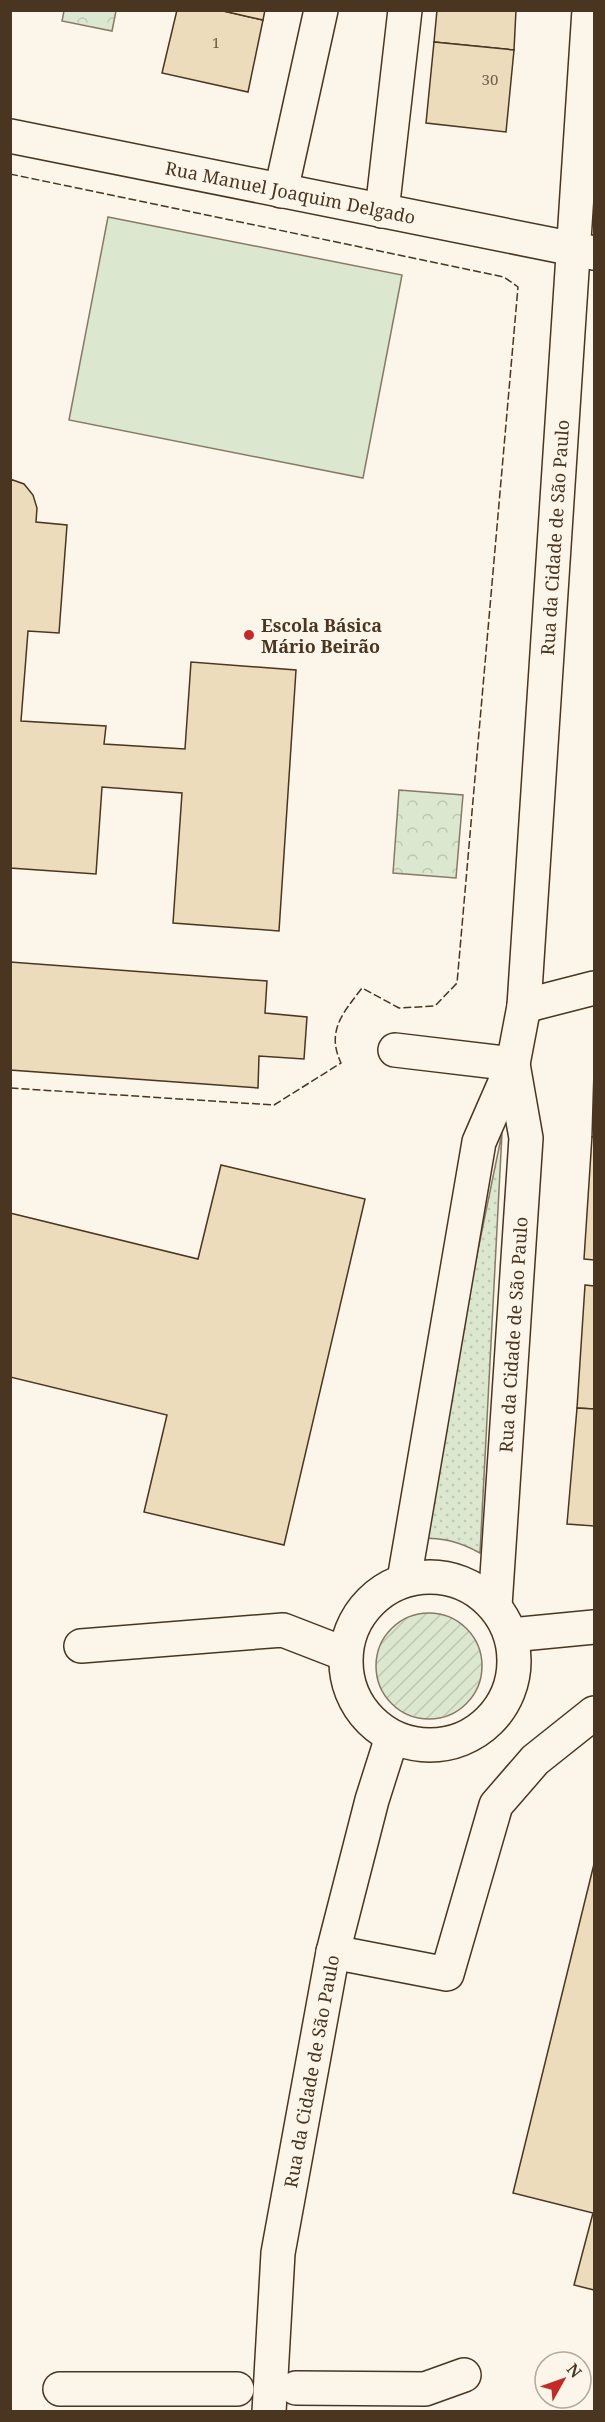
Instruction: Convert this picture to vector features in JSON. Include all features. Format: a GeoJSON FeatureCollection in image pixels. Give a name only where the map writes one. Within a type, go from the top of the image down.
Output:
{"type":"FeatureCollection","features":[{"type":"Feature","properties":{"kind":"street"},"geometry":{"type":"LineString","coordinates":[[281,191],[321,10]]}},
{"type":"Feature","properties":{"kind":"street"},"geometry":{"type":"LineString","coordinates":[[382,212],[405,10]]}},
{"type":"Feature","properties":{"kind":"street","name":"Rua da Cidade de São Paulo"},"geometry":{"type":"LineString","coordinates":[[404,1580],[478,1142],[513,1064],[524,1006],[583,251],[589,10]]}},
{"type":"Feature","properties":{"kind":"street","name":"Rua Manuel Joaquim Delgado"},"geometry":{"type":"LineString","coordinates":[[10,135],[583,251]]}},
{"type":"Feature","properties":{"kind":"street"},"geometry":{"type":"LineString","coordinates":[[524,1006],[594,988]]}},
{"type":"Feature","properties":{"kind":"street"},"geometry":{"type":"LineString","coordinates":[[394,1050],[513,1064]]}},
{"type":"Feature","properties":{"kind":"street","name":"Rua da Cidade de São Paulo"},"geometry":{"type":"LineString","coordinates":[[495,1606],[526,1138],[513,1064]]}},
{"type":"Feature","properties":{"kind":"street"},"geometry":{"type":"LineString","coordinates":[[437,1576],[469,1585],[495,1606],[512,1635],[516,1668],[507,1700],[486,1726],[457,1743],[424,1746],[392,1737],[366,1717],[349,1688],[345,1654],[354,1623],[375,1596],[404,1580],[437,1576]]}},
{"type":"Feature","properties":{"kind":"street"},"geometry":{"type":"LineString","coordinates":[[512,1635],[594,1627]]}},
{"type":"Feature","properties":{"kind":"street"},"geometry":{"type":"LineString","coordinates":[[81,1646],[283,1630],[345,1654]]}},
{"type":"Feature","properties":{"kind":"street"},"geometry":{"type":"LineString","coordinates":[[333,1952],[447,1974],[496,1804],[535,1760],[594,1713]]}},
{"type":"Feature","properties":{"kind":"street","name":"Rua da Cidade de São Paulo"},"geometry":{"type":"LineString","coordinates":[[269,2412],[278,2253],[333,1952],[372,1800],[392,1737]]}},
{"type":"Feature","properties":{"kind":"street"},"geometry":{"type":"LineString","coordinates":[[296,2388],[425,2389],[464,2375]]}},
{"type":"Feature","properties":{"kind":"street"},"geometry":{"type":"LineString","coordinates":[[60,2389],[237,2389]]}},
{"type":"Feature","properties":{"kind":"green space"},"geometry":{"type":"Polygon","coordinates":[[[64,11],[116,11],[112,31],[62,21],[64,11]]]}},
{"type":"Feature","properties":{"kind":"green space"},"geometry":{"type":"Polygon","coordinates":[[[108,217],[402,275],[363,478],[69,420],[108,217]]]}},
{"type":"Feature","properties":{"kind":"green space"},"geometry":{"type":"Polygon","coordinates":[[[399,790],[463,795],[456,878],[393,873],[399,790]]]}},
{"type":"Feature","properties":{"kind":"green space"},"geometry":{"type":"Polygon","coordinates":[[[502,1133],[480,1553],[451,1541],[419,1538],[502,1133]]]}},
{"type":"Feature","properties":{"kind":"green space"},"geometry":{"type":"Polygon","coordinates":[[[429,1613],[449,1617],[466,1629],[478,1646],[482,1666],[478,1686],[466,1703],[449,1715],[429,1719],[409,1715],[392,1703],[380,1686],[376,1666],[380,1646],[392,1629],[409,1617],[429,1613]]]}},
{"type":"Feature","properties":{"kind":"building"},"geometry":{"type":"Polygon","coordinates":[[[177,10],[219,10],[263,20],[248,92],[162,73],[177,10]]]}},
{"type":"Feature","properties":{"kind":"building"},"geometry":{"type":"Polygon","coordinates":[[[219,10],[265,10],[263,20],[219,10]]]}},
{"type":"Feature","properties":{"kind":"building"},"geometry":{"type":"Polygon","coordinates":[[[437,10],[516,10],[514,50],[434,42],[437,10]]]}},
{"type":"Feature","properties":{"kind":"building"},"geometry":{"type":"Polygon","coordinates":[[[434,42],[514,50],[506,132],[426,123],[434,42]]]}},
{"type":"Feature","properties":{"kind":"building"},"geometry":{"type":"Polygon","coordinates":[[[10,479],[24,484],[33,495],[37,508],[36,522],[67,525],[59,633],[28,631],[21,721],[106,726],[104,744],[185,749],[191,662],[296,670],[279,931],[173,923],[182,793],[102,787],[96,874],[10,868],[10,479]]]}},
{"type":"Feature","properties":{"kind":"building"},"geometry":{"type":"Polygon","coordinates":[[[10,962],[267,981],[265,1013],[307,1017],[304,1059],[259,1056],[258,1088],[10,1070],[10,962]]]}},
{"type":"Feature","properties":{"kind":"building"},"geometry":{"type":"Polygon","coordinates":[[[594,1071],[594,1137],[592,1137],[594,1071]]]}},
{"type":"Feature","properties":{"kind":"building"},"geometry":{"type":"Polygon","coordinates":[[[592,1137],[594,1137],[594,1260],[584,1259],[592,1137]]]}},
{"type":"Feature","properties":{"kind":"building"},"geometry":{"type":"Polygon","coordinates":[[[221,1165],[365,1199],[284,1545],[144,1512],[167,1415],[10,1377],[10,1213],[198,1259],[221,1165]]]}},
{"type":"Feature","properties":{"kind":"building"},"geometry":{"type":"Polygon","coordinates":[[[585,1285],[594,1286],[594,1409],[577,1408],[585,1285]]]}},
{"type":"Feature","properties":{"kind":"building"},"geometry":{"type":"Polygon","coordinates":[[[577,1408],[594,1409],[594,1526],[567,1524],[577,1408]]]}},
{"type":"Feature","properties":{"kind":"building"},"geometry":{"type":"Polygon","coordinates":[[[594,1864],[594,2290],[574,2285],[593,2213],[513,2193],[594,1864]]]}},
{"type":"Feature","properties":{"kind":"fence"},"geometry":{"type":"LineString","coordinates":[[10,174],[504,277],[518,287],[457,983],[435,1006],[399,1008],[362,988],[343,1014],[336,1032],[335,1041],[341,1063],[274,1105],[10,1088]]}},
{"type":"Feature","properties":{"kind":"place","name":"Escola Básica Mário Beirão"},"geometry":{"type":"Point","coordinates":[249,635]}}]}
